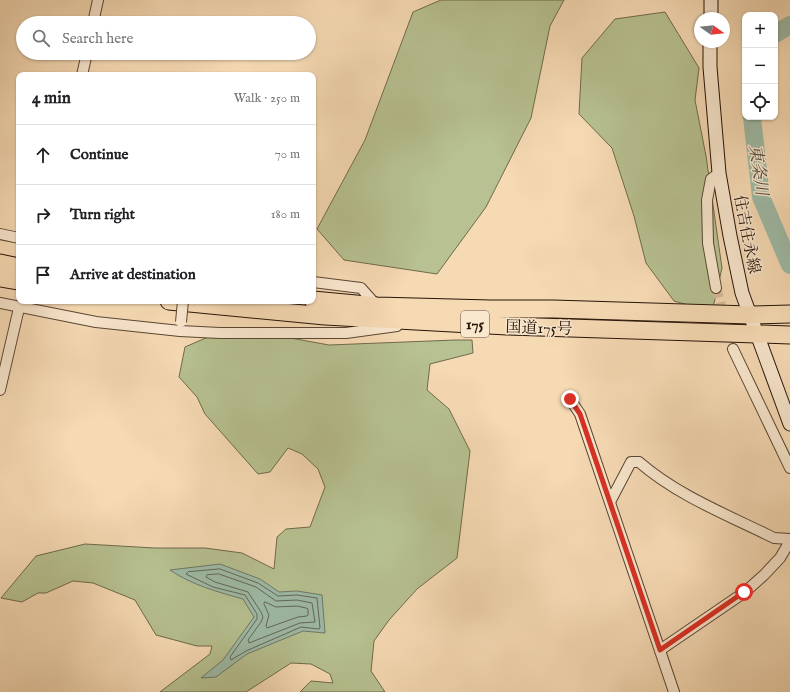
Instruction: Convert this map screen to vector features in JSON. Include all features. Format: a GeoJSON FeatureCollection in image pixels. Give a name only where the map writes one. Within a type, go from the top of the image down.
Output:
{"type":"FeatureCollection","features":[{"type":"Feature","properties":{"kind":"highway"},"geometry":{"type":"LineString","coordinates":[[0,263],[16,266]]}},
{"type":"Feature","properties":{"kind":"highway"},"geometry":{"type":"LineString","coordinates":[[0,278],[16,281]]}},
{"type":"Feature","properties":{"kind":"highway","name":"国道175号"},"geometry":{"type":"LineString","coordinates":[[316,300],[377,306],[750,315],[784,314]]}},
{"type":"Feature","properties":{"kind":"highway","name":"国道175号"},"geometry":{"type":"LineString","coordinates":[[200,304],[325,316],[507,326],[786,335]]}},
{"type":"Feature","properties":{"kind":"main road"},"geometry":{"type":"LineString","coordinates":[[711,0],[711,12]]}},
{"type":"Feature","properties":{"kind":"main road","name":"住吉住永線"},"geometry":{"type":"LineString","coordinates":[[710,48],[710,67],[719,173],[742,293],[790,424]]}},
{"type":"Feature","properties":{"kind":"street"},"geometry":{"type":"LineString","coordinates":[[95,16],[98,0]]}},
{"type":"Feature","properties":{"kind":"street"},"geometry":{"type":"LineString","coordinates":[[83,72],[85,60]]}},
{"type":"Feature","properties":{"kind":"street"},"geometry":{"type":"LineString","coordinates":[[716,288],[708,243],[707,200],[711,179],[719,173]]}},
{"type":"Feature","properties":{"kind":"street"},"geometry":{"type":"LineString","coordinates":[[0,234],[16,237]]}},
{"type":"Feature","properties":{"kind":"street"},"geometry":{"type":"LineString","coordinates":[[316,282],[361,288],[377,306]]}},
{"type":"Feature","properties":{"kind":"street"},"geometry":{"type":"LineString","coordinates":[[0,303],[19,308],[96,322],[180,326],[220,333],[346,333],[435,321]]}},
{"type":"Feature","properties":{"kind":"street"},"geometry":{"type":"LineString","coordinates":[[180,326],[183,304]]}},
{"type":"Feature","properties":{"kind":"street"},"geometry":{"type":"LineString","coordinates":[[0,390],[19,308]]}},
{"type":"Feature","properties":{"kind":"street"},"geometry":{"type":"LineString","coordinates":[[733,349],[790,468]]}},
{"type":"Feature","properties":{"kind":"street"},"geometry":{"type":"LineString","coordinates":[[570,399],[580,414],[674,692]]}},
{"type":"Feature","properties":{"kind":"street"},"geometry":{"type":"LineString","coordinates":[[610,502],[631,462],[639,462],[651,472],[687,495],[774,538],[790,540],[780,558],[760,580],[660,650]]}},
{"type":"Feature","properties":{"kind":"green space"},"geometry":{"type":"Polygon","coordinates":[[[441,0],[564,0],[550,26],[531,118],[486,207],[437,274],[344,260],[317,229],[365,140],[413,12],[441,0]]]}},
{"type":"Feature","properties":{"kind":"green space"},"geometry":{"type":"Polygon","coordinates":[[[665,12],[699,68],[695,100],[706,156],[722,268],[712,312],[674,301],[646,263],[634,216],[612,148],[579,114],[582,58],[615,19],[665,12]]]}},
{"type":"Feature","properties":{"kind":"green space"},"geometry":{"type":"Polygon","coordinates":[[[274,335],[329,345],[472,340],[473,353],[430,364],[427,390],[449,409],[470,451],[457,558],[417,589],[389,620],[374,641],[371,671],[385,692],[300,692],[311,681],[333,683],[330,674],[311,664],[291,663],[246,692],[160,692],[210,654],[212,646],[197,646],[156,635],[135,600],[93,583],[73,581],[46,593],[38,593],[22,602],[1,598],[36,556],[85,544],[155,548],[205,548],[242,553],[274,569],[277,537],[286,529],[310,527],[325,487],[318,469],[302,454],[288,448],[270,472],[258,474],[205,414],[197,397],[179,377],[185,347],[208,337],[274,335]]]}},
{"type":"Feature","properties":{"kind":"water"},"geometry":{"type":"Polygon","coordinates":[[[220,564],[260,579],[279,592],[297,591],[322,595],[325,633],[303,631],[247,654],[216,677],[201,678],[223,660],[254,617],[243,599],[196,584],[170,570],[220,564]]]}},
{"type":"Feature","properties":{"kind":"waterway","name":"東条川"},"geometry":{"type":"LineString","coordinates":[[778,32],[790,25]]}},
{"type":"Feature","properties":{"kind":"waterway","name":"東条川"},"geometry":{"type":"LineString","coordinates":[[752,120],[761,197],[790,265]]}},
{"type":"Feature","properties":{"kind":"tunnel"},"geometry":{"type":"LineString","coordinates":[[716,288],[733,349]]}},
{"type":"Feature","properties":{"kind":"route"},"geometry":{"type":"LineString","coordinates":[[570,399],[580,414],[660,650],[744,592]]}}]}
